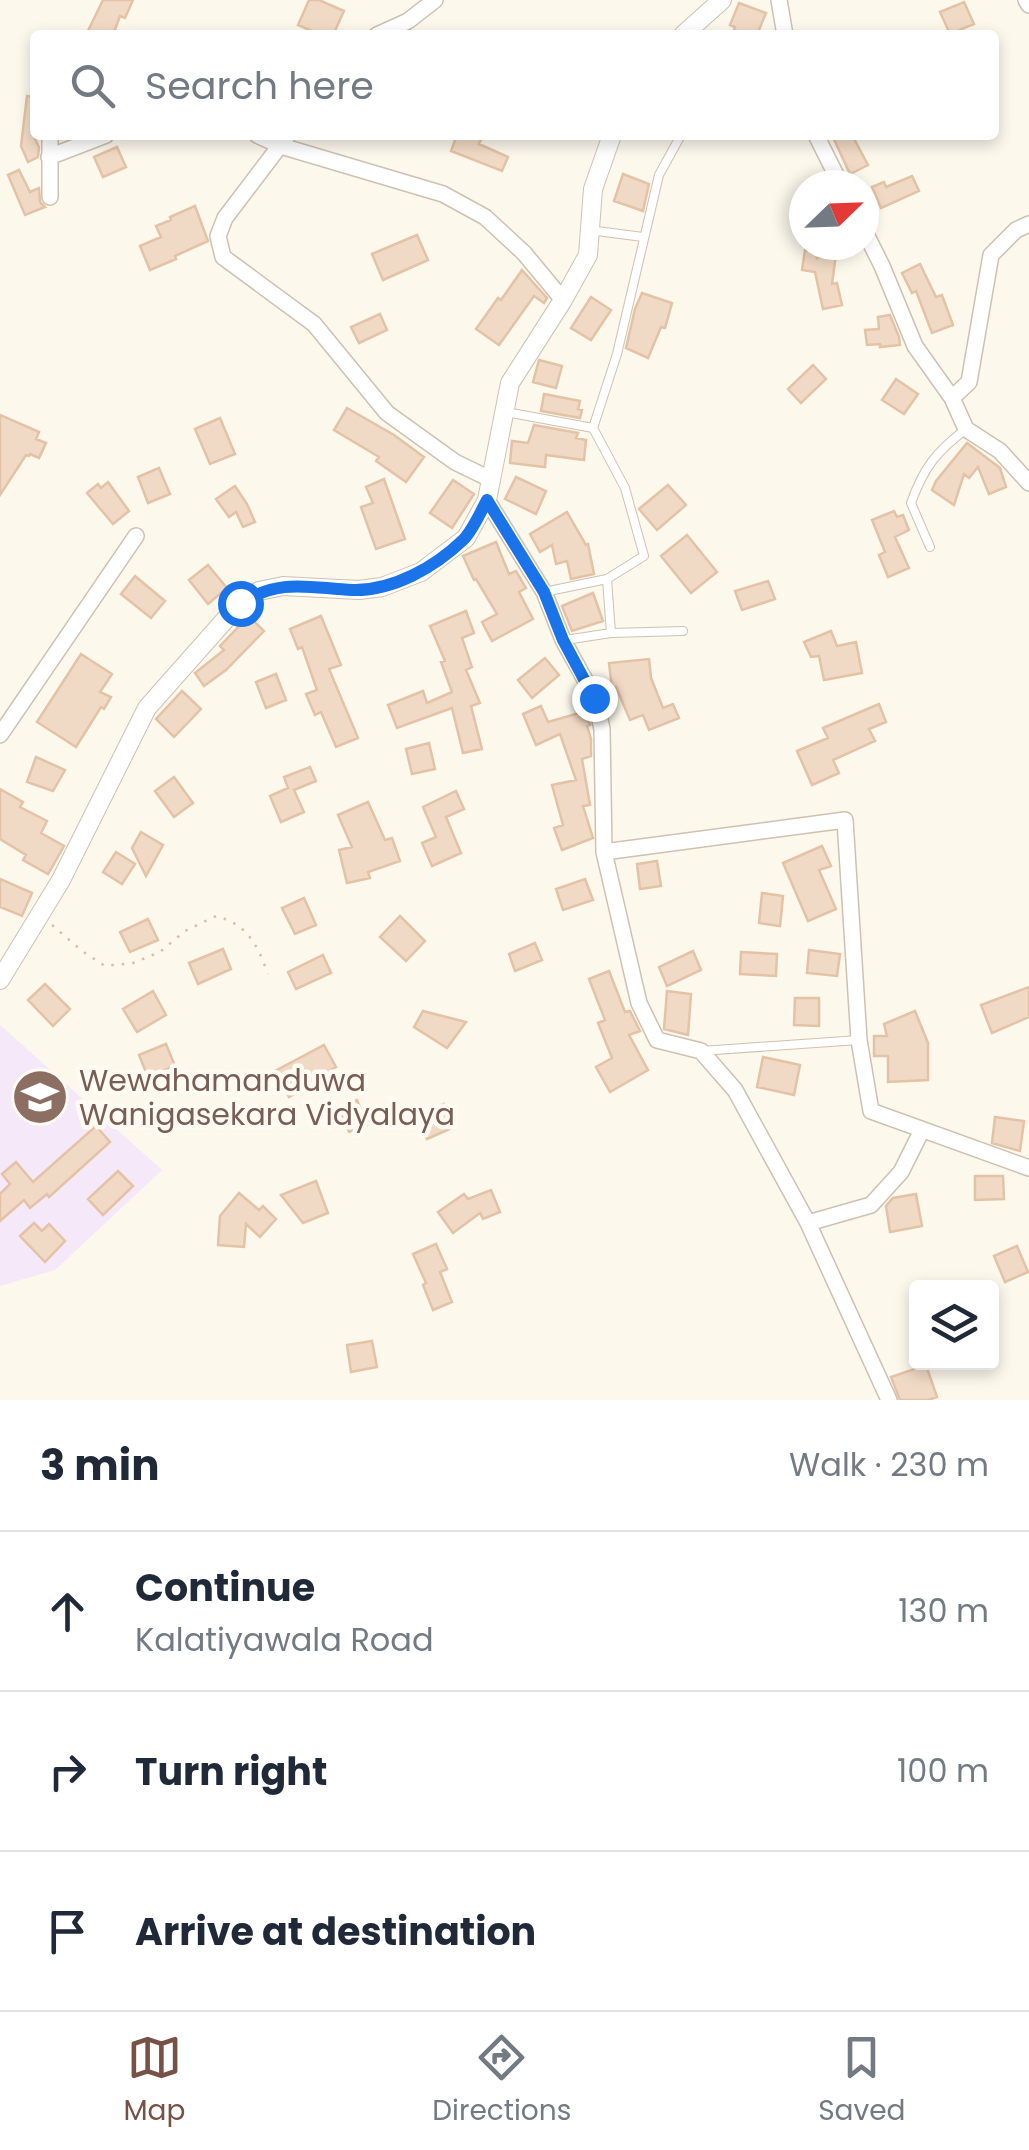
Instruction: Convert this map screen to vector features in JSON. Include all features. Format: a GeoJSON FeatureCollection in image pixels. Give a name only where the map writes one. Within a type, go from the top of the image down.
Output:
{"type":"FeatureCollection","features":[{"type":"Feature","properties":{"kind":"street"},"geometry":{"type":"LineString","coordinates":[[388,30],[408,21],[435,0]]}},
{"type":"Feature","properties":{"kind":"street"},"geometry":{"type":"LineString","coordinates":[[689,30],[722,0]]}},
{"type":"Feature","properties":{"kind":"street"},"geometry":{"type":"LineString","coordinates":[[778,0],[785,30]]}},
{"type":"Feature","properties":{"kind":"street"},"geometry":{"type":"LineString","coordinates":[[50,140],[50,197]]}},
{"type":"Feature","properties":{"kind":"street"},"geometry":{"type":"LineString","coordinates":[[49,157],[93,140]]}},
{"type":"Feature","properties":{"kind":"street"},"geometry":{"type":"LineString","coordinates":[[492,480],[455,462],[387,413],[314,324],[223,258],[218,236],[225,218],[285,140],[443,194],[485,218],[524,254],[562,300]]}},
{"type":"Feature","properties":{"kind":"street"},"geometry":{"type":"LineString","coordinates":[[0,980],[61,880],[147,708],[240,603],[259,591],[283,586],[358,590],[382,587],[421,572],[466,538],[487,500],[510,383],[588,254],[593,189],[610,140]]}},
{"type":"Feature","properties":{"kind":"street"},"geometry":{"type":"LineString","coordinates":[[819,140],[834,170]]}},
{"type":"Feature","properties":{"kind":"street"},"geometry":{"type":"LineString","coordinates":[[952,398],[969,382],[991,255],[1016,230],[1029,224]]}},
{"type":"Feature","properties":{"kind":"street"},"geometry":{"type":"LineString","coordinates":[[879,260],[916,346],[952,398],[966,429],[1000,450],[1029,483]]}},
{"type":"Feature","properties":{"kind":"street"},"geometry":{"type":"LineString","coordinates":[[487,500],[544,592],[563,640],[594,698],[602,729],[604,852],[639,1003],[657,1040],[701,1050],[735,1090],[808,1223],[889,1400]]}},
{"type":"Feature","properties":{"kind":"street"},"geometry":{"type":"LineString","coordinates":[[0,735],[136,536]]}},
{"type":"Feature","properties":{"kind":"street"},"geometry":{"type":"LineString","coordinates":[[604,852],[846,820],[859,1040],[871,1111],[1029,1168]]}},
{"type":"Feature","properties":{"kind":"street"},"geometry":{"type":"LineString","coordinates":[[808,1223],[870,1205],[902,1172],[922,1130]]}},
{"type":"Feature","properties":{"kind":"lane"},"geometry":{"type":"LineString","coordinates":[[544,592],[607,579],[644,556],[625,488],[593,428],[617,354],[659,175],[677,140]]}},
{"type":"Feature","properties":{"kind":"lane"},"geometry":{"type":"LineString","coordinates":[[589,230],[643,237]]}},
{"type":"Feature","properties":{"kind":"lane"},"geometry":{"type":"LineString","coordinates":[[506,412],[593,428]]}},
{"type":"Feature","properties":{"kind":"lane"},"geometry":{"type":"LineString","coordinates":[[930,547],[912,502],[922,474],[940,448],[966,429]]}},
{"type":"Feature","properties":{"kind":"lane"},"geometry":{"type":"LineString","coordinates":[[607,579],[611,633]]}},
{"type":"Feature","properties":{"kind":"lane"},"geometry":{"type":"LineString","coordinates":[[563,640],[611,633],[684,631]]}},
{"type":"Feature","properties":{"kind":"lane"},"geometry":{"type":"LineString","coordinates":[[701,1050],[859,1040]]}},
{"type":"Feature","properties":{"kind":"path"},"geometry":{"type":"LineString","coordinates":[[40,914],[105,966],[134,963],[160,952],[185,931],[216,916],[236,922],[249,934],[268,974]]}},
{"type":"Feature","properties":{"kind":"shaded area","name":"Wewahamanduwa Wanigasekara Vidyalaya"},"geometry":{"type":"Polygon","coordinates":[[[0,1025],[162,1170],[55,1270],[0,1286],[0,1025]]]}},
{"type":"Feature","properties":{"kind":"building"},"geometry":{"type":"Polygon","coordinates":[[[103,0],[133,0],[115,30],[88,30],[103,0]]]}},
{"type":"Feature","properties":{"kind":"building"},"geometry":{"type":"Polygon","coordinates":[[[309,0],[344,11],[335,30],[310,30],[298,25],[309,0]]]}},
{"type":"Feature","properties":{"kind":"building"},"geometry":{"type":"Polygon","coordinates":[[[964,2],[974,24],[948,30],[940,12],[964,2]]]}},
{"type":"Feature","properties":{"kind":"building"},"geometry":{"type":"Polygon","coordinates":[[[739,3],[766,13],[759,30],[734,30],[730,25],[739,3]]]}},
{"type":"Feature","properties":{"kind":"building"},"geometry":{"type":"Polygon","coordinates":[[[27,96],[30,96],[30,140],[36,140],[39,147],[38,157],[28,162],[21,146],[27,96]]]}},
{"type":"Feature","properties":{"kind":"building"},"geometry":{"type":"Polygon","coordinates":[[[455,140],[481,140],[479,144],[508,157],[502,171],[451,151],[455,140]]]}},
{"type":"Feature","properties":{"kind":"building"},"geometry":{"type":"Polygon","coordinates":[[[834,140],[855,140],[868,165],[848,170],[834,140]]]}},
{"type":"Feature","properties":{"kind":"building"},"geometry":{"type":"Polygon","coordinates":[[[117,147],[126,167],[103,177],[94,157],[117,147]]]}},
{"type":"Feature","properties":{"kind":"building"},"geometry":{"type":"Polygon","coordinates":[[[19,170],[30,192],[39,188],[40,202],[45,207],[25,215],[8,175],[19,170]]]}},
{"type":"Feature","properties":{"kind":"building"},"geometry":{"type":"Polygon","coordinates":[[[623,174],[649,184],[643,211],[614,201],[623,174]]]}},
{"type":"Feature","properties":{"kind":"building"},"geometry":{"type":"Polygon","coordinates":[[[912,176],[919,191],[881,208],[879,184],[884,182],[886,187],[912,176]]]}},
{"type":"Feature","properties":{"kind":"building"},"geometry":{"type":"Polygon","coordinates":[[[195,206],[208,241],[150,270],[140,246],[161,237],[156,226],[195,206]]]}},
{"type":"Feature","properties":{"kind":"building"},"geometry":{"type":"Polygon","coordinates":[[[417,235],[428,260],[383,280],[372,254],[417,235]]]}},
{"type":"Feature","properties":{"kind":"building"},"geometry":{"type":"Polygon","coordinates":[[[804,260],[835,260],[832,284],[837,283],[842,305],[823,309],[815,272],[802,270],[804,260]]]}},
{"type":"Feature","properties":{"kind":"building"},"geometry":{"type":"Polygon","coordinates":[[[920,264],[936,297],[942,295],[953,325],[932,333],[916,291],[912,293],[902,273],[920,264]]]}},
{"type":"Feature","properties":{"kind":"building"},"geometry":{"type":"Polygon","coordinates":[[[522,270],[547,298],[544,303],[534,296],[499,345],[476,329],[522,270]]]}},
{"type":"Feature","properties":{"kind":"building"},"geometry":{"type":"Polygon","coordinates":[[[642,293],[672,303],[665,328],[661,327],[648,358],[626,348],[642,293]]]}},
{"type":"Feature","properties":{"kind":"building"},"geometry":{"type":"Polygon","coordinates":[[[591,297],[611,310],[591,340],[571,328],[591,297]]]}},
{"type":"Feature","properties":{"kind":"building"},"geometry":{"type":"Polygon","coordinates":[[[380,314],[387,330],[359,343],[351,327],[380,314]]]}},
{"type":"Feature","properties":{"kind":"building"},"geometry":{"type":"Polygon","coordinates":[[[890,315],[900,345],[867,345],[865,330],[879,329],[878,317],[890,315]]]}},
{"type":"Feature","properties":{"kind":"building"},"geometry":{"type":"Polygon","coordinates":[[[539,360],[562,366],[556,388],[533,382],[539,360]]]}},
{"type":"Feature","properties":{"kind":"building"},"geometry":{"type":"Polygon","coordinates":[[[813,365],[826,379],[801,403],[788,389],[813,365]]]}},
{"type":"Feature","properties":{"kind":"building"},"geometry":{"type":"Polygon","coordinates":[[[896,379],[918,394],[904,414],[882,400],[896,379]]]}},
{"type":"Feature","properties":{"kind":"building"},"geometry":{"type":"Polygon","coordinates":[[[544,394],[580,401],[580,418],[541,411],[544,394]]]}},
{"type":"Feature","properties":{"kind":"building"},"geometry":{"type":"Polygon","coordinates":[[[347,408],[424,457],[406,482],[376,461],[379,457],[334,430],[347,408]]]}},
{"type":"Feature","properties":{"kind":"building"},"geometry":{"type":"Polygon","coordinates":[[[0,415],[39,432],[36,439],[46,443],[39,458],[26,455],[0,495],[0,415]]]}},
{"type":"Feature","properties":{"kind":"building"},"geometry":{"type":"Polygon","coordinates":[[[220,418],[235,454],[210,464],[195,429],[220,418]]]}},
{"type":"Feature","properties":{"kind":"building"},"geometry":{"type":"Polygon","coordinates":[[[534,425],[578,433],[576,438],[586,440],[584,460],[546,455],[545,467],[510,463],[512,441],[528,443],[534,425]]]}},
{"type":"Feature","properties":{"kind":"building"},"geometry":{"type":"Polygon","coordinates":[[[967,443],[1000,468],[1006,487],[989,494],[978,467],[969,478],[964,474],[954,505],[932,490],[967,443]]]}},
{"type":"Feature","properties":{"kind":"building"},"geometry":{"type":"Polygon","coordinates":[[[159,468],[170,494],[148,503],[138,477],[159,468]]]}},
{"type":"Feature","properties":{"kind":"building"},"geometry":{"type":"Polygon","coordinates":[[[516,477],[546,491],[536,514],[505,499],[516,477]]]}},
{"type":"Feature","properties":{"kind":"building"},"geometry":{"type":"Polygon","coordinates":[[[384,479],[405,539],[376,549],[361,507],[373,503],[366,487],[384,479]]]}},
{"type":"Feature","properties":{"kind":"building"},"geometry":{"type":"Polygon","coordinates":[[[453,480],[474,494],[452,528],[430,513],[453,480]]]}},
{"type":"Feature","properties":{"kind":"building"},"geometry":{"type":"Polygon","coordinates":[[[108,482],[129,511],[113,524],[87,493],[108,482]]]}},
{"type":"Feature","properties":{"kind":"building"},"geometry":{"type":"Polygon","coordinates":[[[668,485],[686,505],[657,530],[639,509],[668,485]]]}},
{"type":"Feature","properties":{"kind":"building"},"geometry":{"type":"Polygon","coordinates":[[[235,486],[255,522],[243,527],[236,512],[229,517],[216,499],[235,486]]]}},
{"type":"Feature","properties":{"kind":"building"},"geometry":{"type":"Polygon","coordinates":[[[894,511],[897,517],[903,515],[909,530],[895,537],[909,568],[888,577],[879,555],[885,552],[872,520],[894,511]]]}},
{"type":"Feature","properties":{"kind":"building"},"geometry":{"type":"Polygon","coordinates":[[[567,512],[588,544],[594,574],[571,579],[567,561],[556,564],[552,545],[540,552],[530,534],[567,512]]]}},
{"type":"Feature","properties":{"kind":"building"},"geometry":{"type":"Polygon","coordinates":[[[687,535],[717,572],[691,593],[661,556],[687,535]]]}},
{"type":"Feature","properties":{"kind":"building"},"geometry":{"type":"Polygon","coordinates":[[[496,542],[509,574],[516,571],[526,588],[519,592],[533,619],[492,641],[482,622],[497,614],[463,556],[496,542]]]}},
{"type":"Feature","properties":{"kind":"building"},"geometry":{"type":"Polygon","coordinates":[[[208,565],[227,588],[208,604],[189,580],[208,565]]]}},
{"type":"Feature","properties":{"kind":"building"},"geometry":{"type":"Polygon","coordinates":[[[135,576],[165,601],[151,618],[121,594],[135,576]]]}},
{"type":"Feature","properties":{"kind":"building"},"geometry":{"type":"Polygon","coordinates":[[[768,581],[775,599],[742,610],[735,591],[768,581]]]}},
{"type":"Feature","properties":{"kind":"building"},"geometry":{"type":"Polygon","coordinates":[[[593,593],[603,621],[572,631],[562,606],[593,593]]]}},
{"type":"Feature","properties":{"kind":"building"},"geometry":{"type":"Polygon","coordinates":[[[466,611],[474,633],[462,638],[472,667],[466,670],[480,703],[471,706],[482,749],[463,753],[452,708],[397,728],[388,705],[423,691],[427,703],[452,692],[441,662],[445,661],[430,626],[466,611]]]}},
{"type":"Feature","properties":{"kind":"building"},"geometry":{"type":"Polygon","coordinates":[[[249,616],[264,631],[226,670],[204,686],[195,673],[224,650],[220,646],[249,616]]]}},
{"type":"Feature","properties":{"kind":"building"},"geometry":{"type":"Polygon","coordinates":[[[321,616],[341,665],[329,669],[358,738],[336,747],[321,712],[315,715],[306,694],[317,690],[302,647],[298,649],[290,629],[321,616]]]}},
{"type":"Feature","properties":{"kind":"building"},"geometry":{"type":"Polygon","coordinates":[[[831,631],[837,646],[856,642],[862,673],[824,680],[819,656],[811,657],[804,642],[831,631]]]}},
{"type":"Feature","properties":{"kind":"building"},"geometry":{"type":"Polygon","coordinates":[[[81,654],[112,674],[100,692],[111,697],[76,747],[37,722],[81,654]]]}},
{"type":"Feature","properties":{"kind":"building"},"geometry":{"type":"Polygon","coordinates":[[[545,658],[559,675],[532,698],[518,680],[545,658]]]}},
{"type":"Feature","properties":{"kind":"building"},"geometry":{"type":"Polygon","coordinates":[[[649,659],[651,678],[663,708],[673,704],[679,718],[649,730],[643,715],[630,720],[616,687],[612,688],[609,663],[649,659]]]}},
{"type":"Feature","properties":{"kind":"building"},"geometry":{"type":"Polygon","coordinates":[[[276,674],[286,700],[266,708],[256,682],[276,674]]]}},
{"type":"Feature","properties":{"kind":"building"},"geometry":{"type":"Polygon","coordinates":[[[182,691],[201,709],[174,737],[156,719],[182,691]]]}},
{"type":"Feature","properties":{"kind":"building"},"geometry":{"type":"Polygon","coordinates":[[[879,704],[886,722],[869,729],[875,741],[833,760],[839,773],[812,785],[797,751],[828,738],[823,728],[879,704]]]}},
{"type":"Feature","properties":{"kind":"building"},"geometry":{"type":"Polygon","coordinates":[[[541,706],[548,722],[586,711],[590,725],[587,726],[591,756],[582,759],[590,805],[583,806],[593,838],[562,850],[554,828],[563,825],[552,785],[576,780],[560,734],[536,745],[523,714],[541,706]]]}},
{"type":"Feature","properties":{"kind":"building"},"geometry":{"type":"Polygon","coordinates":[[[429,743],[435,769],[412,774],[406,749],[429,743]]]}},
{"type":"Feature","properties":{"kind":"building"},"geometry":{"type":"Polygon","coordinates":[[[36,757],[65,770],[53,791],[27,782],[36,757]]]}},
{"type":"Feature","properties":{"kind":"building"},"geometry":{"type":"Polygon","coordinates":[[[310,767],[316,781],[294,790],[304,812],[281,822],[270,796],[288,788],[284,777],[310,767]]]}},
{"type":"Feature","properties":{"kind":"building"},"geometry":{"type":"Polygon","coordinates":[[[174,777],[193,803],[174,817],[155,791],[174,777]]]}},
{"type":"Feature","properties":{"kind":"building"},"geometry":{"type":"Polygon","coordinates":[[[0,789],[23,802],[20,807],[47,821],[41,833],[64,846],[48,874],[23,860],[26,855],[0,839],[0,789]]]}},
{"type":"Feature","properties":{"kind":"building"},"geometry":{"type":"Polygon","coordinates":[[[456,791],[464,809],[446,817],[461,853],[432,866],[422,843],[436,837],[423,807],[456,791]]]}},
{"type":"Feature","properties":{"kind":"building"},"geometry":{"type":"Polygon","coordinates":[[[368,802],[385,840],[392,838],[400,861],[368,872],[370,878],[347,883],[339,850],[352,847],[338,815],[368,802]]]}},
{"type":"Feature","properties":{"kind":"building"},"geometry":{"type":"Polygon","coordinates":[[[141,832],[163,845],[146,876],[132,848],[141,832]]]}},
{"type":"Feature","properties":{"kind":"building"},"geometry":{"type":"Polygon","coordinates":[[[822,846],[831,866],[819,870],[836,909],[808,921],[783,863],[822,846]]]}},
{"type":"Feature","properties":{"kind":"building"},"geometry":{"type":"Polygon","coordinates":[[[116,852],[135,864],[122,884],[103,872],[116,852]]]}},
{"type":"Feature","properties":{"kind":"building"},"geometry":{"type":"Polygon","coordinates":[[[657,861],[661,886],[640,889],[637,864],[657,861]]]}},
{"type":"Feature","properties":{"kind":"building"},"geometry":{"type":"Polygon","coordinates":[[[0,879],[32,893],[22,916],[0,907],[0,879]]]}},
{"type":"Feature","properties":{"kind":"building"},"geometry":{"type":"Polygon","coordinates":[[[585,879],[593,900],[563,910],[556,889],[585,879]]]}},
{"type":"Feature","properties":{"kind":"building"},"geometry":{"type":"Polygon","coordinates":[[[762,893],[783,896],[780,926],[759,923],[762,893]]]}},
{"type":"Feature","properties":{"kind":"building"},"geometry":{"type":"Polygon","coordinates":[[[304,898],[316,925],[295,934],[282,908],[304,898]]]}},
{"type":"Feature","properties":{"kind":"building"},"geometry":{"type":"Polygon","coordinates":[[[400,916],[425,941],[406,961],[380,937],[400,916]]]}},
{"type":"Feature","properties":{"kind":"building"},"geometry":{"type":"Polygon","coordinates":[[[148,919],[158,940],[130,952],[120,932],[148,919]]]}},
{"type":"Feature","properties":{"kind":"building"},"geometry":{"type":"Polygon","coordinates":[[[535,943],[542,960],[515,971],[509,954],[535,943]]]}},
{"type":"Feature","properties":{"kind":"building"},"geometry":{"type":"Polygon","coordinates":[[[223,949],[231,969],[198,984],[189,963],[223,949]]]}},
{"type":"Feature","properties":{"kind":"building"},"geometry":{"type":"Polygon","coordinates":[[[809,950],[840,954],[837,976],[807,973],[809,950]]]}},
{"type":"Feature","properties":{"kind":"building"},"geometry":{"type":"Polygon","coordinates":[[[693,951],[701,970],[667,986],[659,967],[693,951]]]}},
{"type":"Feature","properties":{"kind":"building"},"geometry":{"type":"Polygon","coordinates":[[[741,952],[777,954],[776,976],[740,974],[741,952]]]}},
{"type":"Feature","properties":{"kind":"building"},"geometry":{"type":"Polygon","coordinates":[[[323,955],[331,973],[296,989],[288,972],[323,955]]]}},
{"type":"Feature","properties":{"kind":"building"},"geometry":{"type":"Polygon","coordinates":[[[609,971],[625,1012],[630,1011],[640,1031],[629,1035],[648,1070],[610,1092],[596,1067],[612,1058],[598,1023],[605,1020],[589,979],[609,971]]]}},
{"type":"Feature","properties":{"kind":"building"},"geometry":{"type":"Polygon","coordinates":[[[45,984],[70,1009],[53,1026],[28,1000],[45,984]]]}},
{"type":"Feature","properties":{"kind":"building"},"geometry":{"type":"Polygon","coordinates":[[[1029,987],[1029,1017],[992,1033],[981,1005],[1029,987]]]}},
{"type":"Feature","properties":{"kind":"building"},"geometry":{"type":"Polygon","coordinates":[[[153,991],[166,1015],[137,1032],[123,1009],[153,991]]]}},
{"type":"Feature","properties":{"kind":"building"},"geometry":{"type":"Polygon","coordinates":[[[667,991],[691,994],[688,1035],[664,1029],[667,991]]]}},
{"type":"Feature","properties":{"kind":"building"},"geometry":{"type":"Polygon","coordinates":[[[795,998],[819,998],[819,1026],[794,1025],[795,998]]]}},
{"type":"Feature","properties":{"kind":"building"},"geometry":{"type":"Polygon","coordinates":[[[423,1011],[466,1022],[447,1048],[414,1027],[423,1011]]]}},
{"type":"Feature","properties":{"kind":"building"},"geometry":{"type":"Polygon","coordinates":[[[915,1011],[928,1043],[928,1080],[888,1082],[888,1056],[874,1056],[874,1036],[887,1036],[884,1024],[915,1011]]]}},
{"type":"Feature","properties":{"kind":"building"},"geometry":{"type":"Polygon","coordinates":[[[166,1044],[175,1066],[148,1077],[139,1055],[166,1044]]]}},
{"type":"Feature","properties":{"kind":"building"},"geometry":{"type":"Polygon","coordinates":[[[324,1045],[336,1067],[289,1097],[275,1071],[324,1045]]]}},
{"type":"Feature","properties":{"kind":"building"},"geometry":{"type":"Polygon","coordinates":[[[763,1057],[800,1065],[794,1095],[757,1087],[763,1057]]]}},
{"type":"Feature","properties":{"kind":"building"},"geometry":{"type":"Polygon","coordinates":[[[357,1100],[367,1125],[349,1132],[339,1107],[357,1100]]]}},
{"type":"Feature","properties":{"kind":"building"},"geometry":{"type":"Polygon","coordinates":[[[444,1104],[454,1127],[427,1139],[417,1116],[444,1104]]]}},
{"type":"Feature","properties":{"kind":"building"},"geometry":{"type":"Polygon","coordinates":[[[995,1117],[1024,1121],[1020,1151],[992,1143],[995,1117]]]}},
{"type":"Feature","properties":{"kind":"building"},"geometry":{"type":"Polygon","coordinates":[[[96,1126],[110,1142],[49,1197],[47,1194],[30,1208],[24,1200],[0,1221],[0,1194],[10,1184],[2,1174],[16,1162],[33,1182],[96,1126]]]}},
{"type":"Feature","properties":{"kind":"building"},"geometry":{"type":"Polygon","coordinates":[[[118,1171],[133,1186],[103,1215],[88,1199],[118,1171]]]}},
{"type":"Feature","properties":{"kind":"building"},"geometry":{"type":"Polygon","coordinates":[[[975,1176],[1003,1176],[1004,1199],[975,1200],[975,1176]]]}},
{"type":"Feature","properties":{"kind":"building"},"geometry":{"type":"Polygon","coordinates":[[[316,1181],[328,1213],[303,1223],[281,1195],[316,1181]]]}},
{"type":"Feature","properties":{"kind":"building"},"geometry":{"type":"Polygon","coordinates":[[[491,1190],[500,1212],[483,1219],[480,1213],[453,1233],[438,1212],[464,1194],[468,1199],[491,1190]]]}},
{"type":"Feature","properties":{"kind":"building"},"geometry":{"type":"Polygon","coordinates":[[[239,1193],[259,1210],[263,1206],[276,1219],[260,1237],[246,1224],[244,1247],[218,1245],[220,1216],[239,1193]]]}},
{"type":"Feature","properties":{"kind":"building"},"geometry":{"type":"Polygon","coordinates":[[[916,1194],[922,1226],[890,1232],[886,1206],[893,1198],[916,1194]]]}},
{"type":"Feature","properties":{"kind":"building"},"geometry":{"type":"Polygon","coordinates":[[[34,1223],[42,1231],[49,1224],[65,1241],[45,1262],[20,1236],[34,1223]]]}},
{"type":"Feature","properties":{"kind":"building"},"geometry":{"type":"Polygon","coordinates":[[[436,1244],[447,1269],[440,1272],[452,1302],[433,1310],[413,1254],[436,1244]]]}},
{"type":"Feature","properties":{"kind":"building"},"geometry":{"type":"Polygon","coordinates":[[[1017,1246],[1028,1272],[1005,1282],[994,1256],[1017,1246]]]}},
{"type":"Feature","properties":{"kind":"building"},"geometry":{"type":"Polygon","coordinates":[[[372,1341],[377,1367],[351,1372],[347,1345],[372,1341]]]}},
{"type":"Feature","properties":{"kind":"building"},"geometry":{"type":"Polygon","coordinates":[[[911,1370],[928,1370],[937,1397],[900,1400],[891,1377],[911,1370]]]}},
{"type":"Feature","properties":{"kind":"place","name":"Wewahamanduwa Wanigasekara Vidyalaya"},"geometry":{"type":"Point","coordinates":[40,1097]}},
{"type":"Feature","properties":{"kind":"route"},"geometry":{"type":"LineString","coordinates":[[240,603],[259,591],[283,586],[358,590],[382,587],[421,572],[466,538],[487,500],[544,592],[563,640],[594,698]]}}]}
